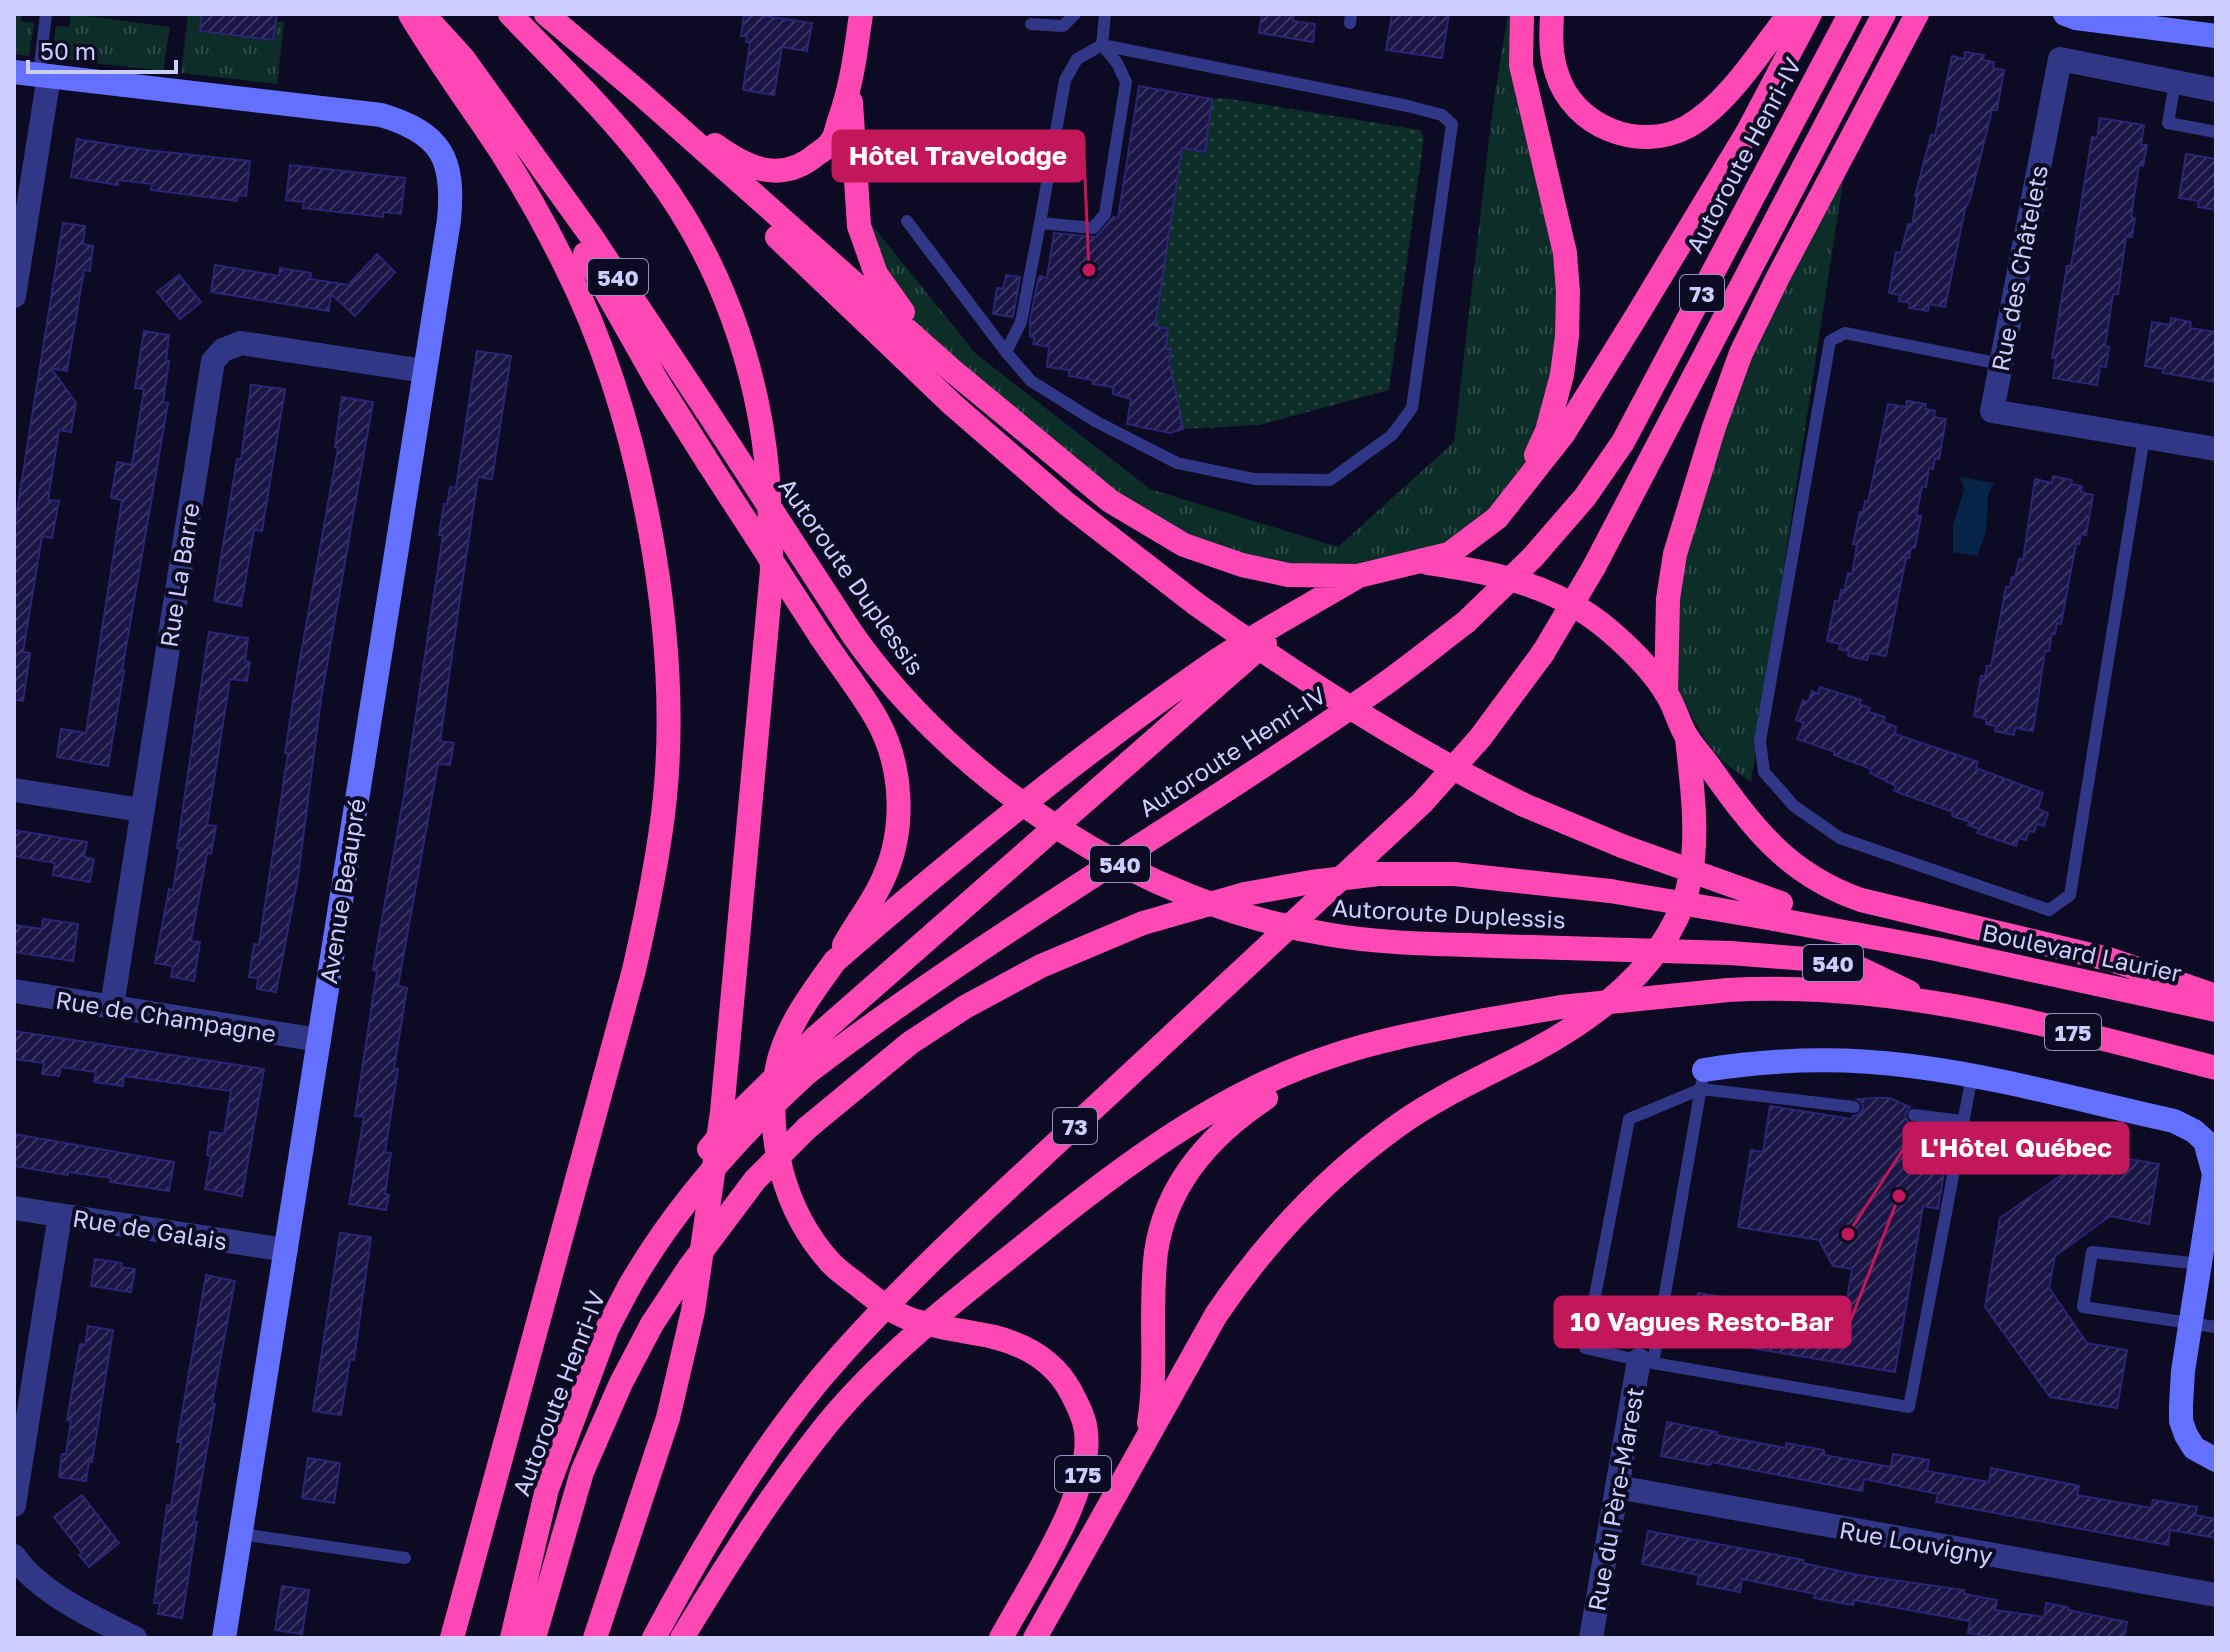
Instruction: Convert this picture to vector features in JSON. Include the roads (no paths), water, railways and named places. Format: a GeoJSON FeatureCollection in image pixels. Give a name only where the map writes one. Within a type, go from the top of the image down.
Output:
{"type":"FeatureCollection","features":[{"type":"Feature","properties":{"kind":"highway"},"geometry":{"type":"LineString","coordinates":[[410,14],[439,64],[481,121],[523,187],[588,314],[621,410],[644,500],[660,595],[668,706],[665,795],[654,883],[634,970],[452,1638]]}},
{"type":"Feature","properties":{"kind":"highway","name":"Autoroute Duplessis"},"geometry":{"type":"LineString","coordinates":[[423,14],[463,58],[591,236],[879,672],[913,711],[977,769],[1047,822],[1116,862],[1166,885],[1242,913],[1328,935],[1425,943],[1730,953],[1807,959],[1859,968],[1929,1001]]}},
{"type":"Feature","properties":{"kind":"highway"},"geometry":{"type":"LineString","coordinates":[[510,14],[633,144],[690,228],[721,288],[745,353],[760,420],[768,479],[772,570],[722,1112],[693,1311],[668,1418],[595,1638]]}},
{"type":"Feature","properties":{"kind":"highway"},"geometry":{"type":"LineString","coordinates":[[546,14],[641,94],[954,372],[1110,501],[1184,545],[1242,565],[1288,575],[1358,576],[1449,554],[1497,518],[1525,484],[1564,433],[1644,303],[1747,133],[1810,14]]}},
{"type":"Feature","properties":{"kind":"highway","name":"540"},"geometry":{"type":"LineString","coordinates":[[546,14],[953,405],[1067,504],[1196,604],[1285,668],[1397,737],[1524,805],[1778,911]]}},
{"type":"Feature","properties":{"kind":"highway"},"geometry":{"type":"LineString","coordinates":[[641,94],[738,161],[777,171],[791,170],[808,162],[832,141],[850,89],[861,14]]}},
{"type":"Feature","properties":{"kind":"highway"},"geometry":{"type":"LineString","coordinates":[[1522,14],[1521,65],[1565,253],[1568,292],[1562,375],[1547,431],[1525,484]]}},
{"type":"Feature","properties":{"kind":"highway"},"geometry":{"type":"LineString","coordinates":[[1553,16],[1550,47],[1558,77],[1572,105],[1595,123],[1621,134],[1641,137],[1662,135],[1686,127],[1711,109],[1737,82],[1789,14]]}},
{"type":"Feature","properties":{"kind":"highway","name":"Autoroute Henri-IV"},"geometry":{"type":"LineString","coordinates":[[512,1638],[547,1489],[607,1329],[650,1251],[704,1179],[757,1119],[807,1073],[878,1020],[1381,687],[1466,622],[1533,557],[1585,497],[1623,442],[1850,14]]}},
{"type":"Feature","properties":{"kind":"highway","name":"73"},"geometry":{"type":"LineString","coordinates":[[654,1638],[698,1555],[761,1459],[819,1381],[862,1333],[951,1242],[1422,803],[1480,738],[1543,653],[1594,567],[1884,14]]}},
{"type":"Feature","properties":{"kind":"highway"},"geometry":{"type":"LineString","coordinates":[[1666,692],[1668,599],[1675,554],[1714,427],[1741,353],[1917,14]]}},
{"type":"Feature","properties":{"kind":"highway"},"geometry":{"type":"LineString","coordinates":[[850,89],[855,204],[865,251],[883,287],[954,372]]}},
{"type":"Feature","properties":{"kind":"highway"},"geometry":{"type":"LineString","coordinates":[[525,147],[658,383],[877,720],[896,777],[899,824],[895,847],[883,879],[835,961]]}},
{"type":"Feature","properties":{"kind":"highway"},"geometry":{"type":"LineString","coordinates":[[1420,561],[1491,573],[1538,587],[1588,614],[1621,640],[1666,692],[1687,738],[1748,817],[1782,856],[1802,873],[1833,891],[2112,960],[2216,996]]}},
{"type":"Feature","properties":{"kind":"highway"},"geometry":{"type":"LineString","coordinates":[[835,961],[992,827],[1117,732],[1218,660],[1358,576]]}},
{"type":"Feature","properties":{"kind":"highway"},"geometry":{"type":"LineString","coordinates":[[650,1251],[663,1214],[689,1174],[741,1111],[815,1038],[1239,668],[1299,611]]}},
{"type":"Feature","properties":{"kind":"highway"},"geometry":{"type":"LineString","coordinates":[[1114,1498],[1216,1315],[1249,1267],[1317,1193],[1402,1123],[1537,1048],[1593,1012],[1630,983],[1662,947],[1680,913],[1693,860],[1694,815],[1687,738]]}},
{"type":"Feature","properties":{"kind":"highway"},"geometry":{"type":"LineString","coordinates":[[534,1638],[582,1472],[621,1383],[652,1324],[689,1268],[755,1180],[807,1128],[910,1043],[965,1007],[1041,966],[1143,923],[1245,894],[1311,882],[1379,874],[1454,874],[1778,911]]}},
{"type":"Feature","properties":{"kind":"highway","name":"Boulevard Laurier"},"geometry":{"type":"LineString","coordinates":[[1778,911],[2216,1010]]}},
{"type":"Feature","properties":{"kind":"highway","name":"175"},"geometry":{"type":"LineString","coordinates":[[835,961],[792,1024],[778,1066],[774,1097],[776,1138],[784,1185],[803,1224],[831,1263],[868,1293],[909,1319],[1013,1342],[1042,1357],[1065,1381],[1086,1429],[1087,1454],[1082,1478],[1062,1526],[1001,1638]]}},
{"type":"Feature","properties":{"kind":"highway"},"geometry":{"type":"LineString","coordinates":[[682,1638],[774,1493],[830,1421],[877,1370],[954,1301],[1132,1162],[1206,1114],[1259,1086],[1332,1056],[1485,1020],[1561,1007],[1775,987],[1929,1001]]}},
{"type":"Feature","properties":{"kind":"highway","name":"175"},"geometry":{"type":"LineString","coordinates":[[1929,1001],[2093,1036],[2216,1068]]}},
{"type":"Feature","properties":{"kind":"highway"},"geometry":{"type":"LineString","coordinates":[[1114,1498],[1148,1427],[1154,1393],[1157,1252],[1166,1213],[1182,1178],[1206,1146],[1236,1118],[1274,1093],[1398,1039]]}},
{"type":"Feature","properties":{"kind":"highway","name":"175"},"geometry":{"type":"LineString","coordinates":[[1035,1638],[1114,1498]]}},
{"type":"Feature","properties":{"kind":"street"},"geometry":{"type":"LineString","coordinates":[[2065,14],[2216,36]]}},
{"type":"Feature","properties":{"kind":"street","name":"Rue des Châtelets"},"geometry":{"type":"LineString","coordinates":[[2216,90],[2060,59],[1992,411],[2216,449]]}},
{"type":"Feature","properties":{"kind":"street"},"geometry":{"type":"LineString","coordinates":[[14,72],[44,75],[14,296]]}},
{"type":"Feature","properties":{"kind":"street","name":"Avenue Beaupré"},"geometry":{"type":"LineString","coordinates":[[44,75],[381,115],[418,129],[437,147],[451,177],[452,194],[224,1638]]}},
{"type":"Feature","properties":{"kind":"street","name":"Rue La Barre"},"geometry":{"type":"LineString","coordinates":[[112,1006],[213,361],[223,350],[241,343],[424,371]]}},
{"type":"Feature","properties":{"kind":"street"},"geometry":{"type":"LineString","coordinates":[[14,790],[141,810]]}},
{"type":"Feature","properties":{"kind":"street","name":"Rue de Champagne"},"geometry":{"type":"LineString","coordinates":[[14,991],[319,1040]]}},
{"type":"Feature","properties":{"kind":"street"},"geometry":{"type":"LineString","coordinates":[[1703,1079],[1763,1062],[1826,1060],[1908,1065],[1972,1076],[2174,1121],[2194,1131],[2205,1141],[2214,1174],[2183,1371],[2181,1421],[2194,1448],[2216,1460]]}},
{"type":"Feature","properties":{"kind":"street","name":"Rue de Galais"},"geometry":{"type":"LineString","coordinates":[[14,1208],[286,1250]]}},
{"type":"Feature","properties":{"kind":"street"},"geometry":{"type":"LineString","coordinates":[[14,1505],[60,1215]]}},
{"type":"Feature","properties":{"kind":"street","name":"Rue du Père-Marest"},"geometry":{"type":"LineString","coordinates":[[1591,1638],[1617,1487],[1646,1361]]}},
{"type":"Feature","properties":{"kind":"street","name":"Rue Louvigny"},"geometry":{"type":"LineString","coordinates":[[1617,1487],[2216,1595]]}},
{"type":"Feature","properties":{"kind":"street"},"geometry":{"type":"LineString","coordinates":[[14,1556],[24,1572],[90,1616],[135,1638]]}},
{"type":"Feature","properties":{"kind":"lane"},"geometry":{"type":"LineString","coordinates":[[44,75],[46,14]]}},
{"type":"Feature","properties":{"kind":"lane"},"geometry":{"type":"LineString","coordinates":[[1031,24],[1063,26],[1075,14]]}},
{"type":"Feature","properties":{"kind":"lane"},"geometry":{"type":"LineString","coordinates":[[1040,223],[1093,228],[1105,214],[1126,82],[1117,63],[1102,45],[1105,14]]}},
{"type":"Feature","properties":{"kind":"lane"},"geometry":{"type":"LineString","coordinates":[[907,221],[1006,352],[1031,381],[1095,421],[1177,463],[1254,479],[1330,480],[1392,435],[1412,408],[1452,124],[1442,115],[1408,106],[1102,45],[1077,59],[1065,80],[1021,322],[1006,352]]}},
{"type":"Feature","properties":{"kind":"lane"},"geometry":{"type":"LineString","coordinates":[[2175,82],[2168,123],[2216,132]]}},
{"type":"Feature","properties":{"kind":"lane"},"geometry":{"type":"LineString","coordinates":[[2001,364],[1845,333],[1830,341],[1760,741],[1764,772],[1794,806],[1840,838],[2049,910],[2070,895],[2144,437]]}},
{"type":"Feature","properties":{"kind":"lane"},"geometry":{"type":"LineString","coordinates":[[1854,1107],[1703,1079],[1629,1119],[1585,1348],[1909,1407],[1972,1076]]}},
{"type":"Feature","properties":{"kind":"lane"},"geometry":{"type":"LineString","coordinates":[[1646,1361],[1703,1079]]}},
{"type":"Feature","properties":{"kind":"lane"},"geometry":{"type":"LineString","coordinates":[[1914,1115],[1963,1121]]}},
{"type":"Feature","properties":{"kind":"lane"},"geometry":{"type":"LineString","coordinates":[[2200,1264],[2092,1252],[2083,1307],[2216,1327]]}},
{"type":"Feature","properties":{"kind":"lane"},"geometry":{"type":"LineString","coordinates":[[241,1534],[405,1558]]}},
{"type":"Feature","properties":{"kind":"water"},"geometry":{"type":"Polygon","coordinates":[[[1960,477],[1994,483],[1988,495],[1986,532],[1977,556],[1953,552],[1953,525],[1964,490],[1960,477]]]}},
{"type":"Feature","properties":{"kind":"place","name":"Hôtel Travelodge"},"geometry":{"type":"Point","coordinates":[1089,270]}},
{"type":"Feature","properties":{"kind":"place","name":"10 Vagues Resto-Bar"},"geometry":{"type":"Point","coordinates":[1899,1196]}},
{"type":"Feature","properties":{"kind":"place","name":"L'Hôtel Québec"},"geometry":{"type":"Point","coordinates":[1848,1234]}}]}
